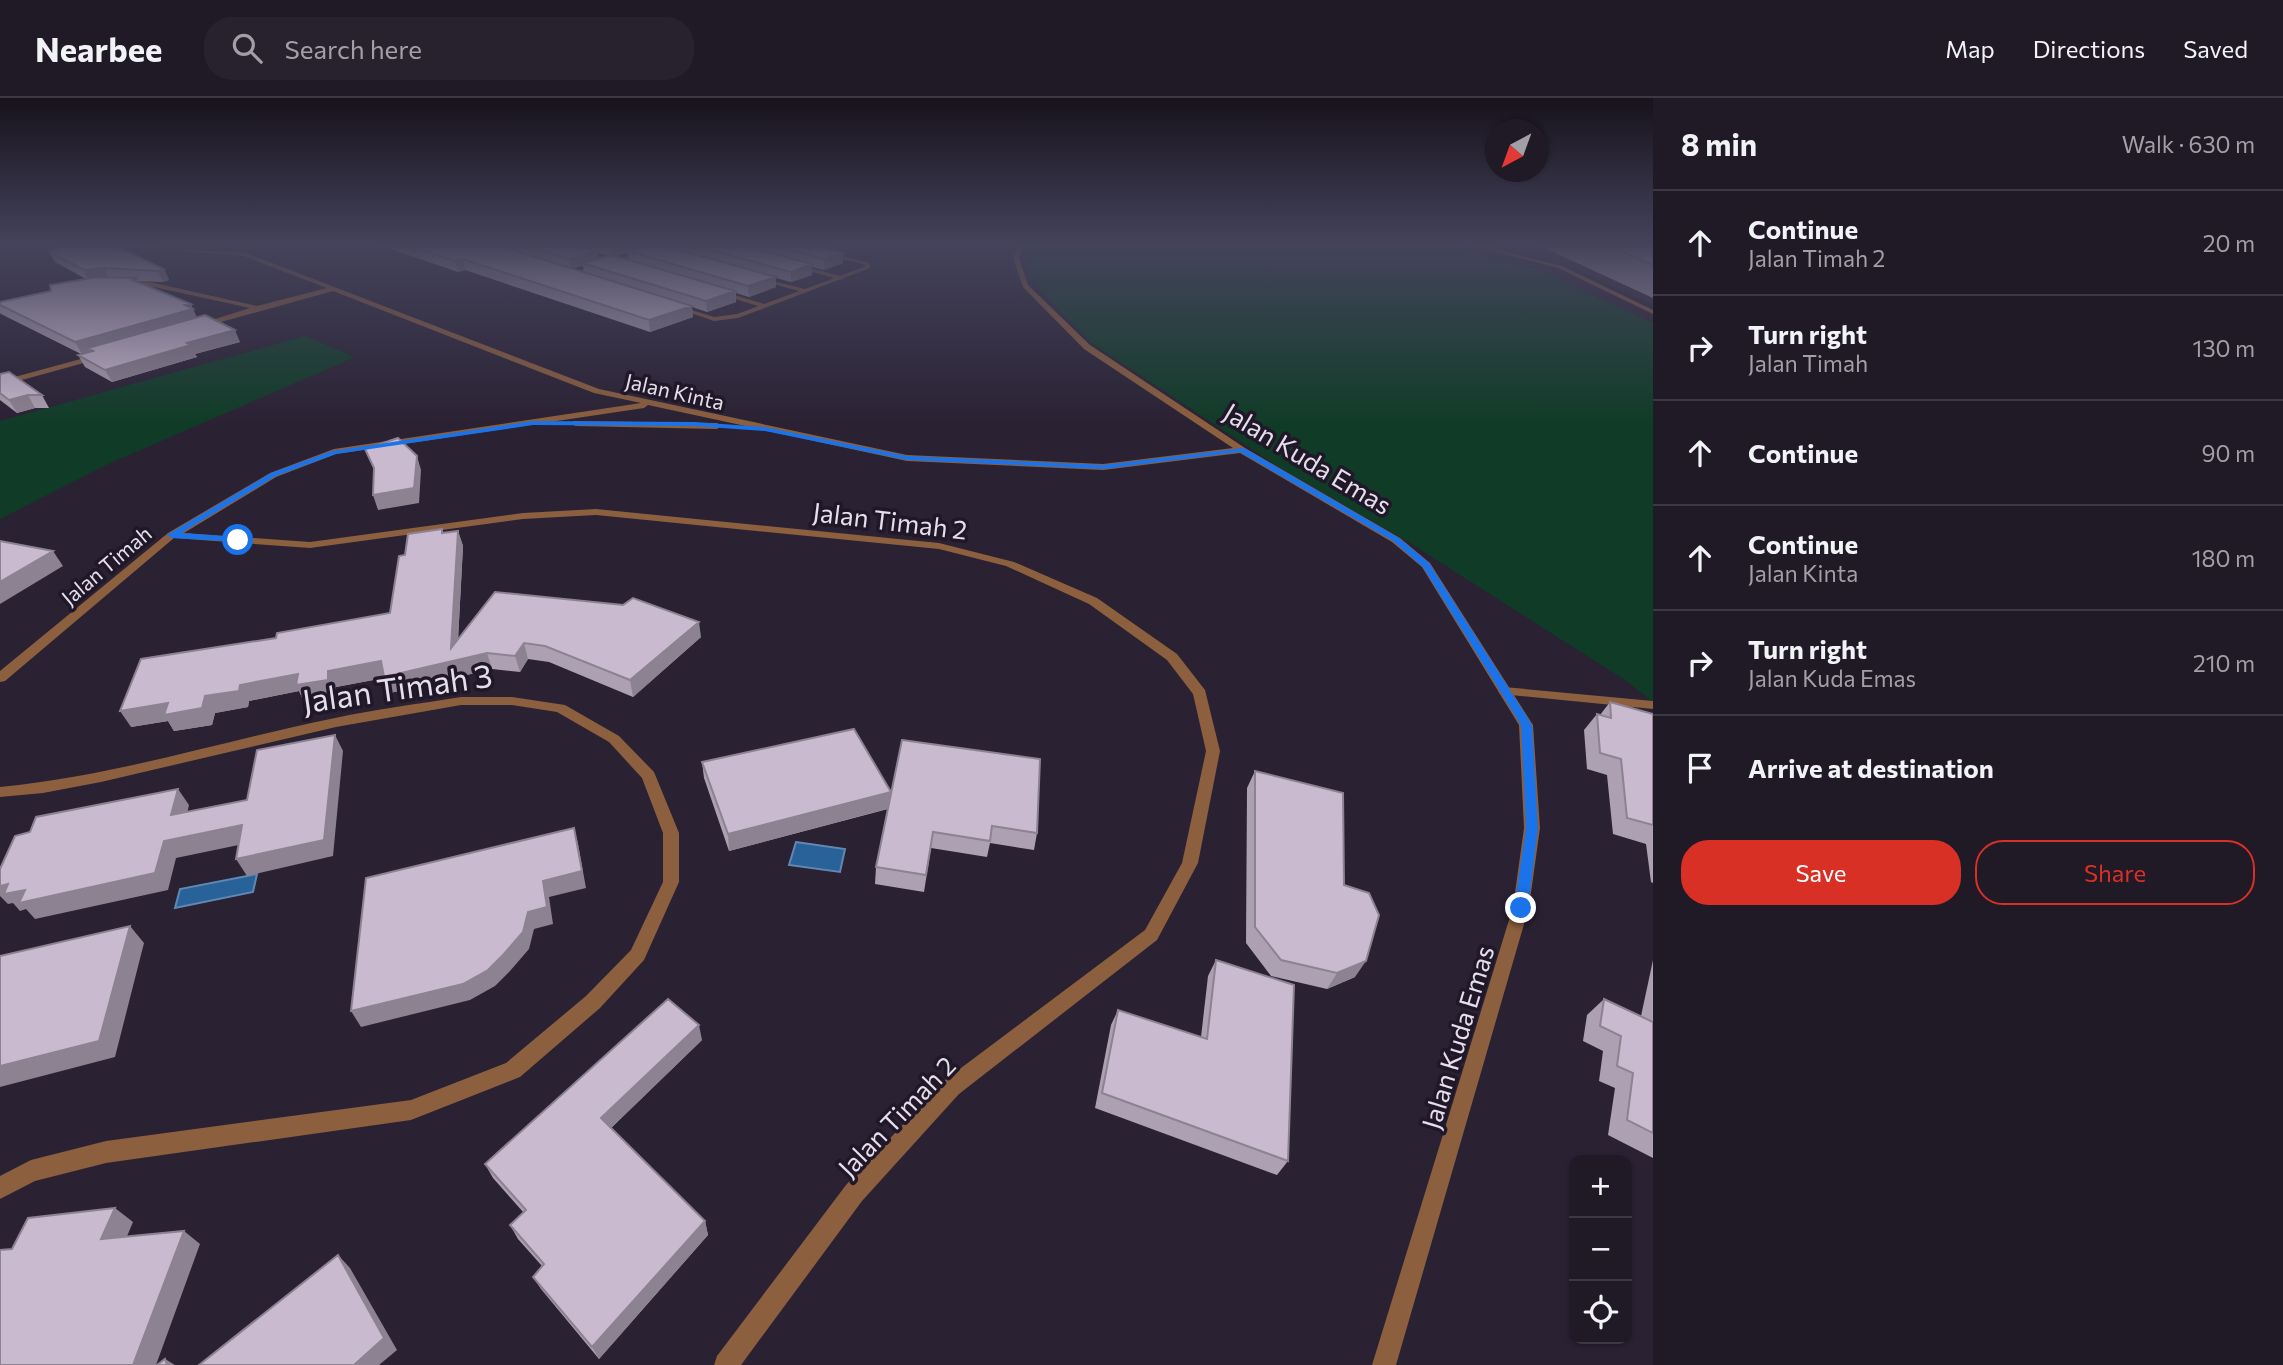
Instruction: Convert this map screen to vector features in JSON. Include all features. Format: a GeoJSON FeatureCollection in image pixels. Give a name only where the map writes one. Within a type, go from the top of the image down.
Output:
{"type":"FeatureCollection","features":[{"type":"Feature","properties":{"kind":"street"},"geometry":{"type":"LineString","coordinates":[[244,305],[258,308]]}},
{"type":"Feature","properties":{"kind":"street"},"geometry":{"type":"LineString","coordinates":[[184,331],[269,305]]}},
{"type":"Feature","properties":{"kind":"street","name":"Jalan Kinta"},"geometry":{"type":"LineString","coordinates":[[370,305],[592,398],[652,404],[907,458],[1089,466],[1242,450]]}},
{"type":"Feature","properties":{"kind":"street"},"geometry":{"type":"LineString","coordinates":[[670,305],[714,319],[738,316],[765,306]]}},
{"type":"Feature","properties":{"kind":"street","name":"Jalan Kuda Emas"},"geometry":{"type":"LineString","coordinates":[[1044,305],[1087,347],[1242,450],[1396,540],[1426,565],[1526,725],[1532,828],[1521,908],[1384,1365]]}},
{"type":"Feature","properties":{"kind":"street"},"geometry":{"type":"LineString","coordinates":[[0,384],[106,354]]}},
{"type":"Feature","properties":{"kind":"street"},"geometry":{"type":"LineString","coordinates":[[575,416],[592,398]]}},
{"type":"Feature","properties":{"kind":"street","name":"Jalan Timah"},"geometry":{"type":"LineString","coordinates":[[0,678],[172,535],[273,475],[334,452],[652,404]]}},
{"type":"Feature","properties":{"kind":"street"},"geometry":{"type":"LineString","coordinates":[[533,423],[694,424],[765,429]]}},
{"type":"Feature","properties":{"kind":"street","name":"Jalan Timah 2"},"geometry":{"type":"LineString","coordinates":[[172,535],[310,545],[523,516],[596,512],[940,546],[1010,564],[1093,601],[1172,657],[1200,693],[1213,751],[1211,764],[1190,863],[1151,935],[951,1087],[854,1193],[726,1365]]}},
{"type":"Feature","properties":{"kind":"street","name":"Jalan Timah 3"},"geometry":{"type":"LineString","coordinates":[[0,792],[43,788],[101,777],[335,722],[461,701],[512,701],[561,708],[614,739],[649,776],[671,833],[671,882],[638,955],[593,1002],[513,1070],[411,1110],[106,1152],[31,1171],[0,1188]]}},
{"type":"Feature","properties":{"kind":"lane"},"geometry":{"type":"LineString","coordinates":[[1504,691],[1653,705]]}},
{"type":"Feature","properties":{"kind":"green space"},"geometry":{"type":"Polygon","coordinates":[[[1054,305],[1615,305],[1653,323],[1653,702],[1625,680],[1410,543],[1282,469],[1090,342],[1054,305]]]}},
{"type":"Feature","properties":{"kind":"green space"},"geometry":{"type":"Polygon","coordinates":[[[305,336],[355,357],[108,464],[0,519],[0,421],[305,336]]]}},
{"type":"Feature","properties":{"kind":"water"},"geometry":{"type":"Polygon","coordinates":[[[796,842],[845,849],[840,872],[789,865],[796,842]]]}},
{"type":"Feature","properties":{"kind":"water"},"geometry":{"type":"Polygon","coordinates":[[[257,874],[253,892],[175,908],[180,889],[257,874]]]}},
{"type":"Feature","properties":{"kind":"building"},"geometry":{"type":"Polygon","coordinates":[[[0,305],[185,305],[193,309],[75,342],[0,305]]]}},
{"type":"Feature","properties":{"kind":"building"},"geometry":{"type":"Polygon","coordinates":[[[604,305],[692,306],[649,320],[604,305]]]}},
{"type":"Feature","properties":{"kind":"building"},"geometry":{"type":"Polygon","coordinates":[[[205,315],[235,330],[105,370],[78,355],[93,351],[88,348],[205,315]]]}},
{"type":"Feature","properties":{"kind":"building"},"geometry":{"type":"Polygon","coordinates":[[[9,372],[42,395],[9,400],[0,393],[0,374],[9,372]]]}},
{"type":"Feature","properties":{"kind":"building"},"geometry":{"type":"Polygon","coordinates":[[[398,438],[417,456],[414,488],[373,495],[374,468],[365,449],[398,438]]]}},
{"type":"Feature","properties":{"kind":"building"},"geometry":{"type":"Polygon","coordinates":[[[442,529],[442,533],[458,531],[451,648],[495,592],[623,605],[633,598],[699,622],[630,680],[545,646],[524,643],[515,656],[487,653],[384,677],[381,661],[328,671],[328,680],[296,685],[298,674],[240,685],[239,691],[205,696],[202,708],[164,715],[168,703],[120,711],[141,659],[276,638],[277,633],[390,613],[399,556],[405,555],[408,534],[442,529]]]}},
{"type":"Feature","properties":{"kind":"building"},"geometry":{"type":"Polygon","coordinates":[[[0,541],[53,551],[0,582],[0,541]]]}},
{"type":"Feature","properties":{"kind":"building"},"geometry":{"type":"Polygon","coordinates":[[[1610,702],[1653,714],[1653,825],[1627,818],[1621,759],[1600,753],[1597,714],[1611,718],[1610,702]]]}},
{"type":"Feature","properties":{"kind":"building"},"geometry":{"type":"Polygon","coordinates":[[[854,729],[891,792],[728,834],[702,762],[854,729]]]}},
{"type":"Feature","properties":{"kind":"building"},"geometry":{"type":"Polygon","coordinates":[[[335,735],[324,840],[236,859],[242,825],[164,841],[155,873],[19,903],[25,890],[4,894],[8,884],[0,886],[0,869],[15,836],[30,832],[36,817],[178,789],[171,815],[247,800],[257,750],[335,735]]]}},
{"type":"Feature","properties":{"kind":"building"},"geometry":{"type":"Polygon","coordinates":[[[902,740],[1040,759],[1037,833],[992,826],[990,841],[933,832],[926,875],[876,867],[902,740]]]}},
{"type":"Feature","properties":{"kind":"building"},"geometry":{"type":"Polygon","coordinates":[[[1255,771],[1343,793],[1344,885],[1369,893],[1379,915],[1366,961],[1337,973],[1281,960],[1255,927],[1255,771]]]}},
{"type":"Feature","properties":{"kind":"building"},"geometry":{"type":"Polygon","coordinates":[[[574,828],[582,871],[543,881],[547,907],[528,912],[523,932],[488,970],[463,984],[351,1011],[366,878],[574,828]]]}},
{"type":"Feature","properties":{"kind":"building"},"geometry":{"type":"Polygon","coordinates":[[[130,926],[99,1041],[0,1066],[0,956],[130,926]]]}},
{"type":"Feature","properties":{"kind":"building"},"geometry":{"type":"Polygon","coordinates":[[[1216,960],[1294,985],[1288,1161],[1102,1093],[1118,1010],[1207,1039],[1216,960]]]}},
{"type":"Feature","properties":{"kind":"building"},"geometry":{"type":"Polygon","coordinates":[[[668,999],[699,1025],[601,1118],[705,1221],[592,1347],[533,1277],[544,1264],[510,1225],[526,1210],[485,1164],[668,999]]]}},
{"type":"Feature","properties":{"kind":"building"},"geometry":{"type":"Polygon","coordinates":[[[1604,999],[1653,1022],[1653,1133],[1627,1120],[1633,1073],[1617,1066],[1621,1036],[1600,1026],[1604,999]]]}},
{"type":"Feature","properties":{"kind":"building"},"geometry":{"type":"Polygon","coordinates":[[[115,1208],[101,1239],[184,1231],[133,1365],[0,1365],[0,1250],[12,1249],[28,1218],[115,1208]]]}},
{"type":"Feature","properties":{"kind":"building"},"geometry":{"type":"Polygon","coordinates":[[[338,1255],[384,1338],[354,1365],[199,1365],[338,1255]]]}},
{"type":"Feature","properties":{"kind":"route"},"geometry":{"type":"LineString","coordinates":[[238,540],[172,535],[273,475],[334,452],[533,423],[694,424],[765,429],[907,458],[1103,467],[1242,450],[1396,540],[1426,565],[1526,725],[1532,828],[1521,908]]}}]}
